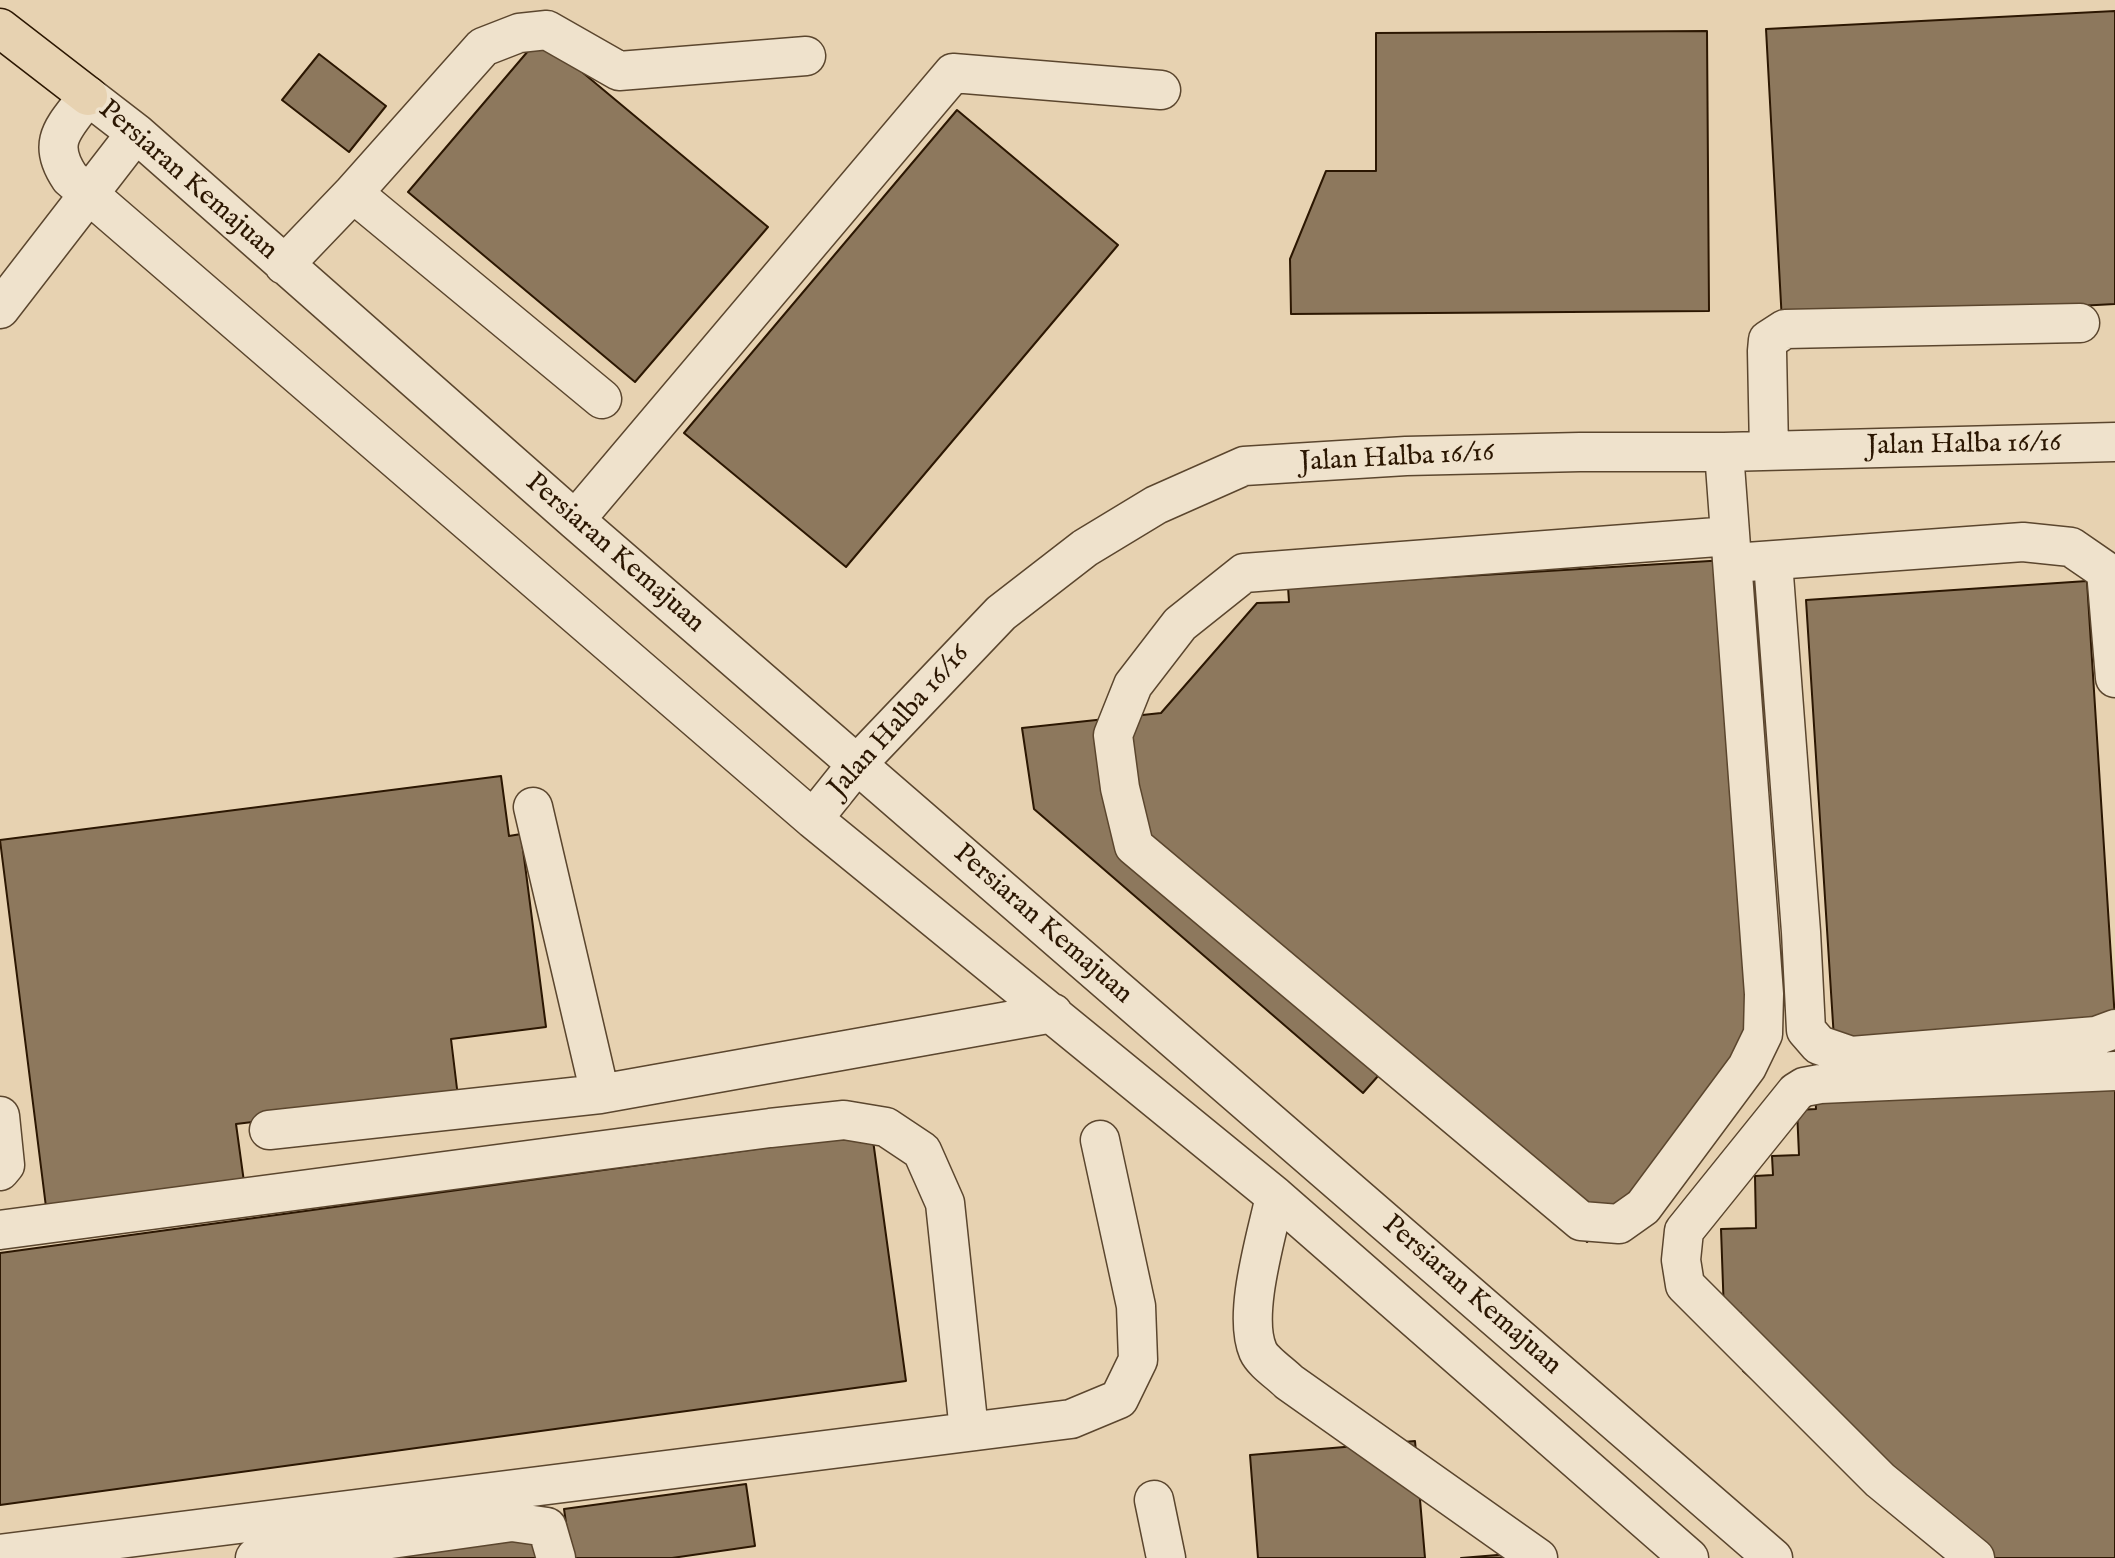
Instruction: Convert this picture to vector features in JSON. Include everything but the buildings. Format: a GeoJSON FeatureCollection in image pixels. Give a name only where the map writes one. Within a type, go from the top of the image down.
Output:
{"type":"FeatureCollection","features":[{"type":"Feature","properties":{"kind":"highway"},"geometry":{"type":"LineString","coordinates":[[0,28],[88,96]]}},
{"type":"Feature","properties":{"kind":"street"},"geometry":{"type":"LineString","coordinates":[[284,265],[353,193],[484,47],[519,33],[547,30],[619,71],[806,56]]}},
{"type":"Feature","properties":{"kind":"street"},"geometry":{"type":"LineString","coordinates":[[575,520],[953,73],[1161,90]]}},
{"type":"Feature","properties":{"kind":"street","name":"Persiaran Kemajuan"},"geometry":{"type":"LineString","coordinates":[[1689,1558],[1275,1196],[813,819],[70,178],[61,164],[57,140],[88,96],[136,133],[575,520],[1773,1558]]}},
{"type":"Feature","properties":{"kind":"street"},"geometry":{"type":"LineString","coordinates":[[1,306],[136,133]]}},
{"type":"Feature","properties":{"kind":"street"},"geometry":{"type":"LineString","coordinates":[[353,193],[602,399]]}},
{"type":"Feature","properties":{"kind":"street"},"geometry":{"type":"LineString","coordinates":[[1769,450],[1768,340],[1785,329],[2080,324]]}},
{"type":"Feature","properties":{"kind":"street","name":"Jalan Halba 16/16"},"geometry":{"type":"LineString","coordinates":[[813,819],[857,764],[1001,613],[1075,556],[1156,505],[1244,466],[1406,456],[1724,452],[2115,442]]}},
{"type":"Feature","properties":{"kind":"street"},"geometry":{"type":"LineString","coordinates":[[1724,452],[1731,549],[1764,994],[1763,1034],[1747,1067],[1643,1207],[1619,1224],[1581,1221],[1134,846],[1120,788],[1113,735],[1133,685],[1180,624],[1244,573],[1731,549],[1773,562],[2023,542],[2071,547],[2106,571],[2115,678]]}},
{"type":"Feature","properties":{"kind":"street"},"geometry":{"type":"LineString","coordinates":[[1773,562],[1806,1030],[1819,1045],[1851,1056],[2096,1036],[2115,1029]]}},
{"type":"Feature","properties":{"kind":"street"},"geometry":{"type":"LineString","coordinates":[[533,807],[600,1094]]}},
{"type":"Feature","properties":{"kind":"street"},"geometry":{"type":"LineString","coordinates":[[270,1130],[600,1094],[1053,1013]]}},
{"type":"Feature","properties":{"kind":"street"},"geometry":{"type":"LineString","coordinates":[[1975,1558],[1880,1480],[1685,1285],[1681,1260],[1684,1231],[1796,1092],[1804,1087],[1820,1084],[2115,1071]]}},
{"type":"Feature","properties":{"kind":"street"},"geometry":{"type":"LineString","coordinates":[[0,1116],[5,1165],[0,1171]]}},
{"type":"Feature","properties":{"kind":"street"},"geometry":{"type":"LineString","coordinates":[[0,1230],[770,1128],[844,1120],[886,1127],[922,1151],[945,1203],[968,1432]]}},
{"type":"Feature","properties":{"kind":"street"},"geometry":{"type":"LineString","coordinates":[[0,1554],[1071,1419],[1119,1399],[1138,1360],[1136,1306],[1100,1140]]}},
{"type":"Feature","properties":{"kind":"street"},"geometry":{"type":"LineString","coordinates":[[1275,1196],[1254,1299],[1253,1327],[1259,1353],[1289,1382],[1538,1558]]}},
{"type":"Feature","properties":{"kind":"street"},"geometry":{"type":"LineString","coordinates":[[1154,1500],[1166,1558]]}},
{"type":"Feature","properties":{"kind":"street"},"geometry":{"type":"LineString","coordinates":[[255,1558],[512,1522],[547,1527],[556,1558]]}}]}
